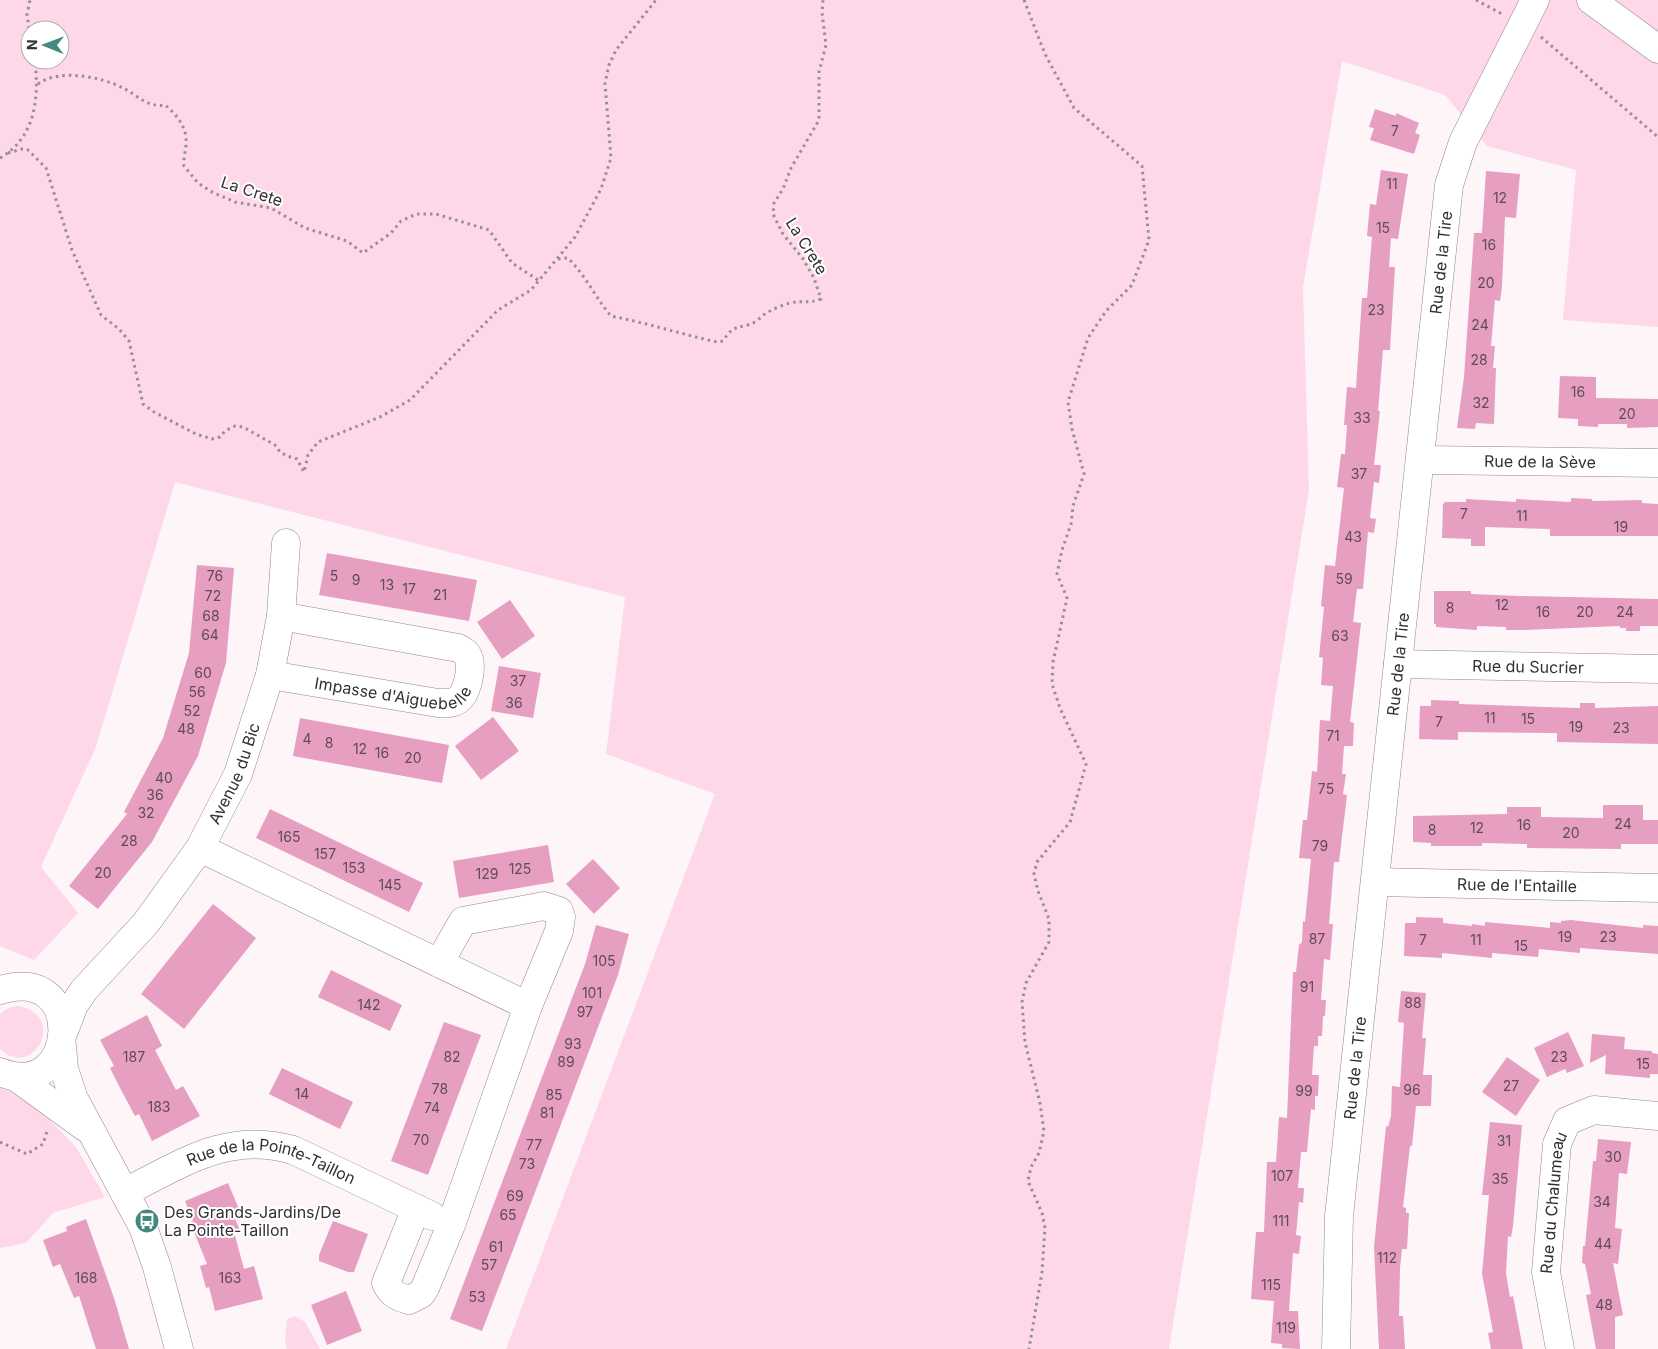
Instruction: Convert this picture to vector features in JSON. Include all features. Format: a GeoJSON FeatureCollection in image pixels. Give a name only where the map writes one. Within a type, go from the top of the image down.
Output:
{"type":"FeatureCollection","features":[{"type":"Feature","properties":{"kind":"street"},"geometry":{"type":"LineString","coordinates":[[1591,0],[1658,49]]}},
{"type":"Feature","properties":{"kind":"street","name":"Rue de la Tire"},"geometry":{"type":"LineString","coordinates":[[1336,1349],[1339,1216],[1449,185],[1463,142],[1529,11]]}},
{"type":"Feature","properties":{"kind":"street","name":"Rue de la Sève"},"geometry":{"type":"LineString","coordinates":[[1421,460],[1658,463]]}},
{"type":"Feature","properties":{"kind":"street","name":"Avenue du Bic"},"geometry":{"type":"LineString","coordinates":[[8,1074],[31,1075],[44,1069],[55,1059],[74,1005],[103,967],[146,923],[200,848],[238,774],[270,675],[280,616],[286,543]]}},
{"type":"Feature","properties":{"kind":"street","name":"Impasse d'Aiguebelle"},"geometry":{"type":"LineString","coordinates":[[270,675],[448,703],[456,701],[463,696],[468,674],[469,659],[466,652],[458,648],[280,616]]}},
{"type":"Feature","properties":{"kind":"street","name":"Rue du Sucrier"},"geometry":{"type":"LineString","coordinates":[[1398,664],[1658,670]]}},
{"type":"Feature","properties":{"kind":"street"},"geometry":{"type":"LineString","coordinates":[[200,848],[528,1006]]}},
{"type":"Feature","properties":{"kind":"street","name":"Rue de l'Entaille"},"geometry":{"type":"LineString","coordinates":[[1376,882],[1658,888]]}},
{"type":"Feature","properties":{"kind":"street"},"geometry":{"type":"LineString","coordinates":[[416,1209],[386,1283],[390,1291],[396,1296],[409,1300],[421,1294],[451,1225],[528,1006],[561,924],[559,911],[544,906],[463,921],[439,963]]}},
{"type":"Feature","properties":{"kind":"street","name":"Avenue du Bic"},"geometry":{"type":"LineString","coordinates":[[0,990],[13,986],[35,990],[81,980],[103,967]]}},
{"type":"Feature","properties":{"kind":"street"},"geometry":{"type":"LineString","coordinates":[[0,974],[35,990],[54,1002],[61,1016],[67,1082],[143,1227],[157,1267],[179,1349]]}},
{"type":"Feature","properties":{"kind":"street"},"geometry":{"type":"LineString","coordinates":[[8,1074],[94,1133]]}},
{"type":"Feature","properties":{"kind":"street","name":"Rue du Chalumeau"},"geometry":{"type":"LineString","coordinates":[[1560,1349],[1546,1272],[1557,1144],[1567,1121],[1594,1110],[1658,1116]]}},
{"type":"Feature","properties":{"kind":"street","name":"Rue de la Pointe-Taillon"},"geometry":{"type":"LineString","coordinates":[[125,1192],[217,1148],[254,1142],[273,1144],[293,1150],[451,1225]]}},
{"type":"Feature","properties":{"kind":"path"},"geometry":{"type":"LineString","coordinates":[[28,20],[30,0]]}},
{"type":"Feature","properties":{"kind":"path"},"geometry":{"type":"LineString","coordinates":[[8,153],[22,148],[28,150],[46,168],[72,250],[100,315],[119,329],[129,341],[143,404],[154,412],[196,434],[212,439],[220,437],[225,431],[235,426],[243,426],[275,445],[280,452],[298,459],[304,472],[308,455],[318,442],[380,418],[410,400],[498,310],[531,290],[575,237],[601,189],[612,158],[605,83],[609,65],[616,50],[656,0]]}},
{"type":"Feature","properties":{"kind":"path","name":"La Crete"},"geometry":{"type":"LineString","coordinates":[[558,259],[568,258],[575,264],[588,280],[611,316],[656,325],[674,332],[717,342],[723,341],[730,330],[756,322],[766,313],[788,304],[798,302],[809,303],[821,299],[814,278],[803,259],[783,234],[773,214],[774,203],[783,189],[791,168],[819,120],[819,72],[826,45],[822,13],[823,0]]}},
{"type":"Feature","properties":{"kind":"path"},"geometry":{"type":"LineString","coordinates":[[1024,0],[1045,54],[1074,108],[1142,166],[1149,240],[1132,285],[1106,311],[1088,338],[1068,402],[1072,428],[1084,474],[1073,506],[1071,524],[1062,550],[1057,574],[1067,598],[1053,662],[1052,684],[1060,708],[1086,764],[1070,822],[1037,862],[1034,874],[1038,891],[1049,918],[1049,942],[1026,983],[1022,1002],[1025,1042],[1040,1103],[1044,1131],[1039,1153],[1031,1167],[1028,1181],[1042,1213],[1045,1228],[1042,1272],[1029,1349]]}},
{"type":"Feature","properties":{"kind":"path"},"geometry":{"type":"LineString","coordinates":[[1476,0],[1509,18],[1529,11],[1658,137]]}},
{"type":"Feature","properties":{"kind":"path"},"geometry":{"type":"LineString","coordinates":[[0,158],[19,144],[33,117],[37,103],[36,70]]}},
{"type":"Feature","properties":{"kind":"path","name":"La Crete"},"geometry":{"type":"LineString","coordinates":[[38,84],[54,77],[96,77],[110,85],[122,88],[150,104],[158,107],[165,105],[174,113],[183,127],[186,138],[184,166],[198,183],[235,202],[271,208],[305,228],[347,241],[363,253],[392,233],[401,222],[416,214],[436,214],[489,230],[512,263],[539,280]]}},
{"type":"Feature","properties":{"kind":"path"},"geometry":{"type":"LineString","coordinates":[[0,1142],[27,1154],[43,1144],[49,1126]]}},
{"type":"Feature","properties":{"kind":"shaded area"},"geometry":{"type":"Polygon","coordinates":[[[0,0],[1658,0],[1658,327],[1563,320],[1576,170],[1487,146],[1445,95],[1342,61],[1303,287],[1309,490],[1169,1349],[506,1349],[715,794],[606,754],[625,597],[175,482],[96,747],[41,867],[78,913],[34,960],[0,946],[0,0]]]}},
{"type":"Feature","properties":{"kind":"shaded area"},"geometry":{"type":"Polygon","coordinates":[[[18,1006],[33,1012],[41,1021],[43,1032],[41,1043],[34,1052],[24,1057],[12,1057],[0,1049],[0,1014],[10,1007],[18,1006]]]}},
{"type":"Feature","properties":{"kind":"shaded area"},"geometry":{"type":"Polygon","coordinates":[[[0,1085],[40,1110],[76,1147],[105,1197],[53,1213],[26,1243],[0,1248],[0,1085]]]}},
{"type":"Feature","properties":{"kind":"shaded area"},"geometry":{"type":"Polygon","coordinates":[[[295,1316],[305,1322],[320,1349],[287,1349],[285,1340],[287,1319],[295,1316]]]}},
{"type":"Feature","properties":{"kind":"building"},"geometry":{"type":"Polygon","coordinates":[[[1375,109],[1396,116],[1396,113],[1419,123],[1415,133],[1420,135],[1414,154],[1370,140],[1374,128],[1369,127],[1375,109]]]}},
{"type":"Feature","properties":{"kind":"building"},"geometry":{"type":"Polygon","coordinates":[[[1381,170],[1408,174],[1398,239],[1391,238],[1389,267],[1395,267],[1390,350],[1383,350],[1378,411],[1380,411],[1374,465],[1381,465],[1379,483],[1374,482],[1370,518],[1376,519],[1374,533],[1368,532],[1363,589],[1357,589],[1353,622],[1361,623],[1350,722],[1354,723],[1353,746],[1344,746],[1342,774],[1346,774],[1343,794],[1347,795],[1339,862],[1334,862],[1329,924],[1333,924],[1330,960],[1324,959],[1321,1000],[1326,1000],[1325,1016],[1323,1016],[1322,1036],[1318,1036],[1318,1046],[1314,1046],[1312,1075],[1319,1075],[1318,1096],[1315,1096],[1315,1110],[1311,1109],[1307,1152],[1301,1152],[1298,1188],[1304,1188],[1303,1203],[1299,1202],[1296,1235],[1301,1236],[1299,1254],[1293,1253],[1289,1311],[1298,1311],[1300,1349],[1282,1348],[1282,1344],[1271,1343],[1274,1301],[1251,1299],[1256,1232],[1264,1232],[1267,1162],[1276,1162],[1279,1117],[1287,1118],[1293,972],[1296,972],[1299,945],[1302,942],[1311,859],[1299,858],[1303,820],[1307,820],[1312,771],[1317,772],[1320,720],[1330,721],[1333,686],[1321,685],[1323,658],[1319,657],[1324,607],[1321,606],[1325,565],[1335,566],[1344,488],[1337,487],[1341,454],[1345,454],[1347,425],[1344,425],[1347,387],[1356,388],[1362,298],[1367,298],[1372,237],[1367,236],[1370,204],[1376,205],[1381,170]]]}},
{"type":"Feature","properties":{"kind":"building"},"geometry":{"type":"Polygon","coordinates":[[[1486,171],[1520,174],[1516,218],[1505,217],[1502,287],[1500,301],[1495,300],[1491,346],[1495,346],[1493,368],[1496,368],[1494,424],[1476,423],[1475,429],[1457,428],[1464,377],[1474,233],[1482,233],[1486,171]]]}},
{"type":"Feature","properties":{"kind":"building"},"geometry":{"type":"Polygon","coordinates":[[[1560,376],[1596,377],[1596,398],[1658,399],[1658,427],[1627,428],[1627,424],[1598,424],[1598,427],[1578,426],[1578,419],[1558,418],[1560,376]]]}},
{"type":"Feature","properties":{"kind":"building"},"geometry":{"type":"Polygon","coordinates":[[[1571,498],[1592,499],[1592,501],[1642,500],[1642,503],[1658,504],[1658,536],[1550,536],[1550,529],[1485,527],[1485,546],[1471,546],[1471,539],[1442,538],[1443,504],[1445,502],[1466,502],[1466,499],[1516,502],[1516,499],[1571,502],[1571,498]]]}},
{"type":"Feature","properties":{"kind":"building"},"geometry":{"type":"Polygon","coordinates":[[[327,553],[477,580],[469,621],[319,595],[327,553]]]}},
{"type":"Feature","properties":{"kind":"building"},"geometry":{"type":"Polygon","coordinates":[[[197,565],[234,568],[226,663],[198,756],[152,842],[98,909],[69,886],[127,814],[124,812],[163,738],[189,653],[197,565]]]}},
{"type":"Feature","properties":{"kind":"building"},"geometry":{"type":"Polygon","coordinates":[[[1434,591],[1471,591],[1471,594],[1519,596],[1658,599],[1658,626],[1640,626],[1640,631],[1626,631],[1626,628],[1620,628],[1620,626],[1522,630],[1506,630],[1506,627],[1477,626],[1477,630],[1436,627],[1436,624],[1434,624],[1434,591]]]}},
{"type":"Feature","properties":{"kind":"building"},"geometry":{"type":"Polygon","coordinates":[[[510,600],[535,636],[502,659],[477,622],[510,600]]]}},
{"type":"Feature","properties":{"kind":"building"},"geometry":{"type":"Polygon","coordinates":[[[499,666],[541,673],[533,718],[491,711],[499,666]]]}},
{"type":"Feature","properties":{"kind":"building"},"geometry":{"type":"Polygon","coordinates":[[[1431,700],[1459,701],[1459,704],[1580,708],[1580,703],[1595,703],[1595,708],[1658,706],[1658,744],[1557,742],[1557,733],[1458,732],[1458,740],[1419,739],[1420,706],[1431,706],[1431,700]]]}},
{"type":"Feature","properties":{"kind":"building"},"geometry":{"type":"Polygon","coordinates":[[[493,717],[519,751],[481,780],[455,746],[493,717]]]}},
{"type":"Feature","properties":{"kind":"building"},"geometry":{"type":"Polygon","coordinates":[[[300,718],[449,745],[442,783],[293,756],[300,718]]]}},
{"type":"Feature","properties":{"kind":"building"},"geometry":{"type":"Polygon","coordinates":[[[1603,805],[1643,805],[1643,820],[1658,820],[1658,844],[1621,844],[1621,849],[1527,848],[1527,844],[1482,843],[1482,846],[1431,846],[1431,843],[1413,842],[1413,816],[1507,814],[1507,807],[1541,807],[1541,817],[1603,818],[1603,805]]]}},
{"type":"Feature","properties":{"kind":"building"},"geometry":{"type":"Polygon","coordinates":[[[270,809],[423,883],[409,912],[256,838],[270,809]]]}},
{"type":"Feature","properties":{"kind":"building"},"geometry":{"type":"Polygon","coordinates":[[[548,845],[554,882],[459,898],[453,861],[548,845]]]}},
{"type":"Feature","properties":{"kind":"building"},"geometry":{"type":"Polygon","coordinates":[[[593,859],[620,888],[594,914],[566,884],[593,859]]]}},
{"type":"Feature","properties":{"kind":"building"},"geometry":{"type":"Polygon","coordinates":[[[213,904],[256,938],[184,1029],[141,994],[213,904]]]}},
{"type":"Feature","properties":{"kind":"building"},"geometry":{"type":"Polygon","coordinates":[[[1416,917],[1443,918],[1443,923],[1472,926],[1472,924],[1485,926],[1485,922],[1550,928],[1550,922],[1561,923],[1561,921],[1571,920],[1643,928],[1643,925],[1658,926],[1658,954],[1580,948],[1580,953],[1539,949],[1538,957],[1492,953],[1492,958],[1442,953],[1442,958],[1404,956],[1405,923],[1416,923],[1416,917]]]}},
{"type":"Feature","properties":{"kind":"building"},"geometry":{"type":"Polygon","coordinates":[[[596,925],[629,934],[618,975],[482,1331],[450,1319],[585,964],[596,925]]]}},
{"type":"Feature","properties":{"kind":"building"},"geometry":{"type":"Polygon","coordinates":[[[331,970],[402,1005],[390,1031],[318,997],[331,970]]]}},
{"type":"Feature","properties":{"kind":"building"},"geometry":{"type":"Polygon","coordinates":[[[1401,991],[1426,993],[1422,1038],[1426,1038],[1423,1075],[1432,1075],[1431,1106],[1416,1106],[1403,1207],[1406,1208],[1406,1213],[1409,1213],[1407,1249],[1402,1249],[1400,1268],[1399,1316],[1403,1316],[1405,1349],[1379,1349],[1374,1247],[1386,1126],[1388,1127],[1391,1116],[1392,1086],[1400,1087],[1404,1023],[1398,1022],[1401,991]]]}},
{"type":"Feature","properties":{"kind":"building"},"geometry":{"type":"Polygon","coordinates":[[[147,1015],[162,1046],[155,1050],[176,1090],[183,1086],[200,1116],[152,1141],[139,1114],[135,1116],[120,1088],[110,1068],[114,1066],[100,1040],[147,1015]]]}},
{"type":"Feature","properties":{"kind":"building"},"geometry":{"type":"Polygon","coordinates":[[[444,1022],[481,1035],[428,1175],[391,1161],[444,1022]]]}},
{"type":"Feature","properties":{"kind":"building"},"geometry":{"type":"Polygon","coordinates":[[[1568,1032],[1584,1066],[1567,1073],[1565,1069],[1547,1077],[1534,1048],[1568,1032]]]}},
{"type":"Feature","properties":{"kind":"building"},"geometry":{"type":"Polygon","coordinates":[[[1592,1034],[1625,1037],[1624,1049],[1652,1051],[1652,1053],[1658,1054],[1658,1074],[1650,1074],[1650,1078],[1605,1074],[1606,1055],[1590,1063],[1592,1034]]]}},
{"type":"Feature","properties":{"kind":"building"},"geometry":{"type":"Polygon","coordinates":[[[1507,1057],[1540,1080],[1516,1116],[1482,1092],[1507,1057]]]}},
{"type":"Feature","properties":{"kind":"building"},"geometry":{"type":"Polygon","coordinates":[[[282,1068],[353,1102],[340,1129],[269,1094],[282,1068]]]}},
{"type":"Feature","properties":{"kind":"building"},"geometry":{"type":"Polygon","coordinates":[[[1490,1122],[1522,1125],[1513,1226],[1511,1237],[1508,1236],[1506,1274],[1510,1297],[1513,1296],[1523,1349],[1491,1349],[1488,1333],[1493,1332],[1482,1274],[1489,1195],[1482,1195],[1490,1122]]]}},
{"type":"Feature","properties":{"kind":"building"},"geometry":{"type":"Polygon","coordinates":[[[1598,1139],[1631,1142],[1627,1174],[1619,1173],[1615,1228],[1622,1229],[1618,1264],[1613,1263],[1623,1315],[1615,1317],[1615,1349],[1596,1349],[1586,1295],[1591,1294],[1585,1264],[1582,1263],[1593,1161],[1596,1161],[1598,1139]]]}},
{"type":"Feature","properties":{"kind":"building"},"geometry":{"type":"Polygon","coordinates":[[[228,1183],[242,1216],[235,1219],[240,1230],[234,1232],[244,1269],[254,1266],[263,1299],[215,1311],[209,1287],[206,1288],[200,1266],[207,1264],[190,1222],[193,1221],[185,1201],[228,1183]]]}},
{"type":"Feature","properties":{"kind":"building"},"geometry":{"type":"Polygon","coordinates":[[[86,1219],[114,1298],[129,1349],[96,1349],[79,1296],[74,1298],[60,1264],[53,1267],[43,1240],[67,1231],[66,1227],[86,1219]]]}},
{"type":"Feature","properties":{"kind":"building"},"geometry":{"type":"Polygon","coordinates":[[[333,1221],[368,1234],[354,1272],[348,1272],[319,1261],[319,1255],[333,1221]]]}},
{"type":"Feature","properties":{"kind":"building"},"geometry":{"type":"Polygon","coordinates":[[[346,1291],[362,1331],[327,1345],[311,1305],[346,1291]]]}},
{"type":"Feature","properties":{"kind":"place","name":"Des Grands-Jardins/De La Pointe-Taillon"},"geometry":{"type":"Point","coordinates":[147,1221]}}]}
